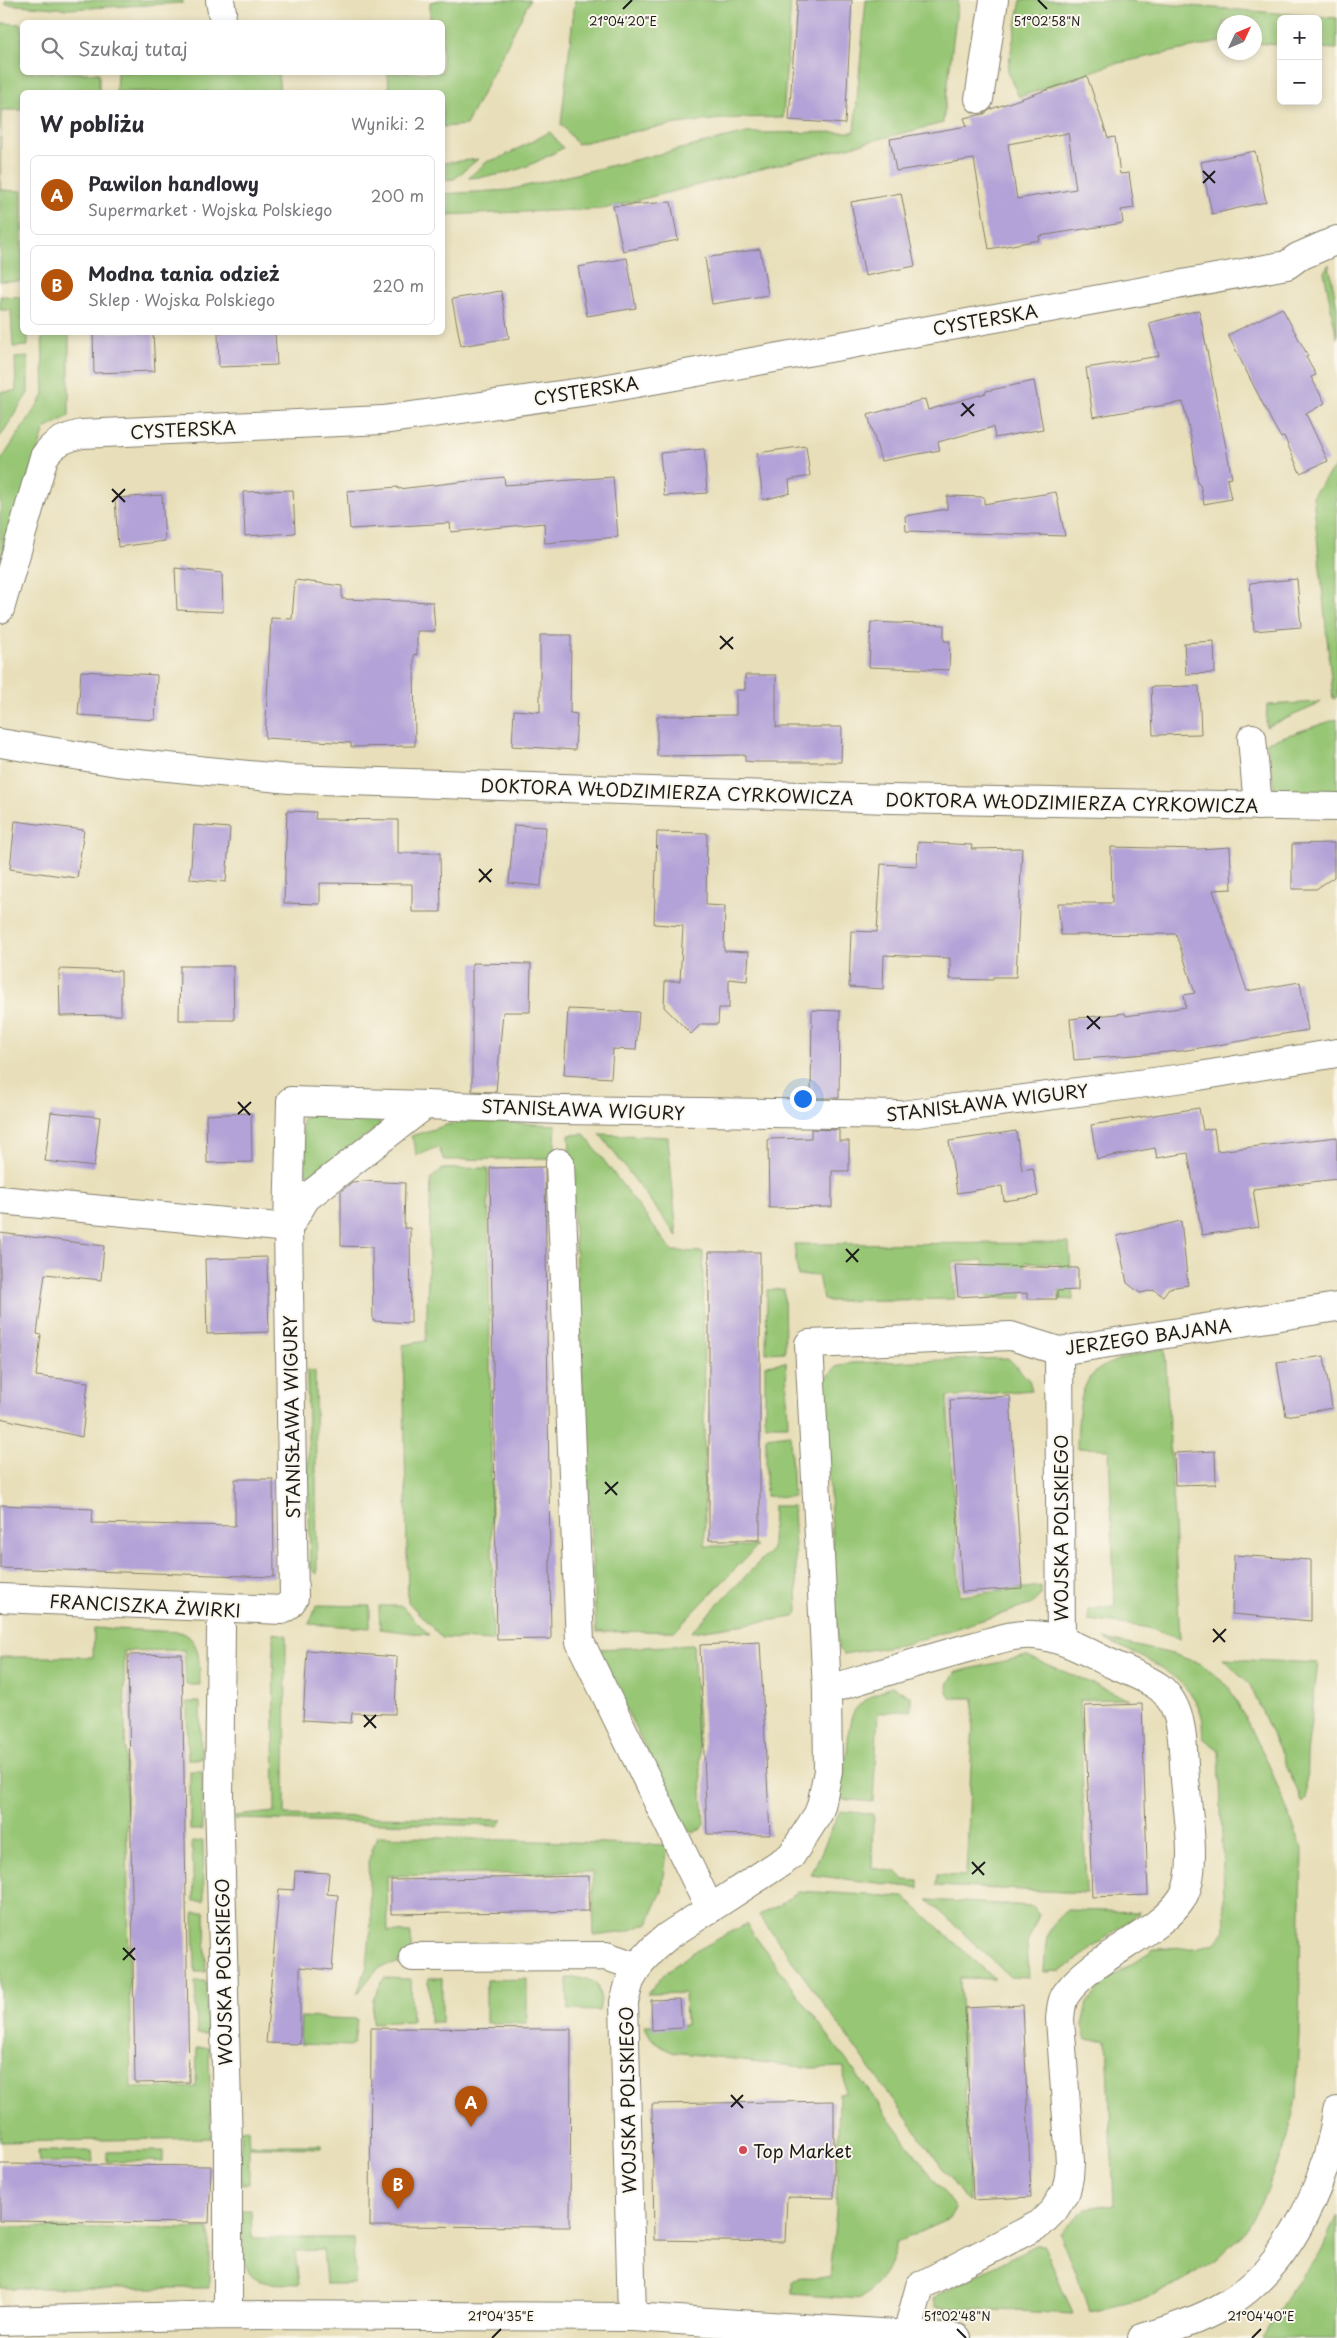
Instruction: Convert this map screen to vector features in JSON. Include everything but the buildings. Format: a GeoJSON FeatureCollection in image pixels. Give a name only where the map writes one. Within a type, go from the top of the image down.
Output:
{"type":"FeatureCollection","features":[{"type":"Feature","properties":{"kind":"street"},"geometry":{"type":"LineString","coordinates":[[979,99],[994,0]]}},
{"type":"Feature","properties":{"kind":"street","name":"CYSTERSKA"},"geometry":{"type":"LineString","coordinates":[[0,609],[44,457],[52,446],[69,436],[382,420],[602,388],[1286,265],[1298,257],[1337,240]]}},
{"type":"Feature","properties":{"kind":"street"},"geometry":{"type":"LineString","coordinates":[[1252,738],[1258,806]]}},
{"type":"Feature","properties":{"kind":"street","name":"DOKTORA WŁODZIMIERZA CYRKOWICZA"},"geometry":{"type":"LineString","coordinates":[[0,743],[117,762],[290,779],[879,798],[1337,807]]}},
{"type":"Feature","properties":{"kind":"street","name":"STANISŁAWA WIGURY"},"geometry":{"type":"LineString","coordinates":[[289,1605],[294,1598],[288,1228],[291,1101],[561,1110],[902,1115],[1199,1076],[1337,1053]]}},
{"type":"Feature","properties":{"kind":"street"},"geometry":{"type":"LineString","coordinates":[[0,1200],[288,1228],[306,1198],[424,1105]]}},
{"type":"Feature","properties":{"kind":"street"},"geometry":{"type":"LineString","coordinates":[[560,1163],[580,1642],[710,1909]]}},
{"type":"Feature","properties":{"kind":"street","name":"JERZEGO BAJANA"},"geometry":{"type":"LineString","coordinates":[[809,1344],[1011,1336],[1059,1351],[1337,1307]]}},
{"type":"Feature","properties":{"kind":"street","name":"WOJSKA POLSKIEGO"},"geometry":{"type":"LineString","coordinates":[[632,2318],[624,2002],[630,1981],[638,1967],[668,1936],[791,1856],[818,1814],[828,1771],[826,1690],[809,1344]]}},
{"type":"Feature","properties":{"kind":"street","name":"WOJSKA POLSKIEGO"},"geometry":{"type":"LineString","coordinates":[[908,2334],[920,2286],[1040,2224],[1054,2210],[1066,2191],[1070,2162],[1060,2019],[1066,1995],[1085,1975],[1171,1912],[1183,1898],[1188,1885],[1190,1847],[1180,1727],[1175,1708],[1164,1692],[1150,1682],[1061,1640],[1059,1351]]}},
{"type":"Feature","properties":{"kind":"street","name":"FRANCISZKA ŻWIRKI"},"geometry":{"type":"LineString","coordinates":[[0,1598],[221,1609],[282,1610],[289,1605]]}},
{"type":"Feature","properties":{"kind":"street","name":"WOJSKA POLSKIEGO"},"geometry":{"type":"LineString","coordinates":[[221,1628],[219,1798],[228,2146],[228,2315]]}},
{"type":"Feature","properties":{"kind":"street"},"geometry":{"type":"LineString","coordinates":[[826,1690],[1014,1636],[1036,1635],[1061,1640]]}},
{"type":"Feature","properties":{"kind":"street"},"geometry":{"type":"LineString","coordinates":[[412,1957],[606,1956],[638,1967]]}},
{"type":"Feature","properties":{"kind":"street"},"geometry":{"type":"LineString","coordinates":[[1142,2338],[1201,2328],[1227,2304],[1258,2280],[1279,2256],[1300,2222],[1319,2180],[1334,2132],[1337,2111]]}},
{"type":"Feature","properties":{"kind":"street"},"geometry":{"type":"LineString","coordinates":[[0,2321],[228,2315],[632,2318],[957,2338]]}},
{"type":"Feature","properties":{"kind":"green space"},"geometry":{"type":"Polygon","coordinates":[[[6,0],[182,0],[183,3],[68,9],[5,4],[6,0]]]}},
{"type":"Feature","properties":{"kind":"green space"},"geometry":{"type":"Polygon","coordinates":[[[440,0],[530,0],[466,125],[445,127],[445,90],[389,90],[388,75],[445,75],[445,20],[430,20],[430,2],[440,0]]]}},
{"type":"Feature","properties":{"kind":"green space"},"geometry":{"type":"Polygon","coordinates":[[[575,0],[791,0],[783,118],[731,119],[679,124],[577,144],[561,124],[575,0]]]}},
{"type":"Feature","properties":{"kind":"green space"},"geometry":{"type":"Polygon","coordinates":[[[866,0],[958,0],[943,123],[603,209],[445,215],[445,194],[509,190],[747,133],[854,132],[866,0]]]}},
{"type":"Feature","properties":{"kind":"green space"},"geometry":{"type":"Polygon","coordinates":[[[1021,0],[1118,0],[1300,15],[1277,15],[1277,45],[1262,44],[1262,15],[1217,15],[1217,42],[1114,64],[1019,97],[1007,72],[1021,0]]]}},
{"type":"Feature","properties":{"kind":"green space"},"geometry":{"type":"Polygon","coordinates":[[[1322,17],[1337,18],[1337,49],[1322,48],[1322,17]]]}},
{"type":"Feature","properties":{"kind":"green space"},"geometry":{"type":"Polygon","coordinates":[[[0,23],[20,24],[20,75],[99,75],[99,90],[20,90],[20,110],[1,110],[0,190],[0,23]]]}},
{"type":"Feature","properties":{"kind":"green space"},"geometry":{"type":"Polygon","coordinates":[[[117,75],[278,75],[280,90],[116,90],[117,75]]]}},
{"type":"Feature","properties":{"kind":"green space"},"geometry":{"type":"Polygon","coordinates":[[[550,132],[563,148],[507,173],[468,178],[488,161],[500,158],[550,132]]]}},
{"type":"Feature","properties":{"kind":"green space"},"geometry":{"type":"Polygon","coordinates":[[[478,159],[454,179],[445,180],[445,163],[478,159]]]}},
{"type":"Feature","properties":{"kind":"green space"},"geometry":{"type":"Polygon","coordinates":[[[0,190],[20,191],[20,281],[0,281],[0,190]]]}},
{"type":"Feature","properties":{"kind":"green space"},"geometry":{"type":"Polygon","coordinates":[[[1329,264],[1337,308],[1337,338],[1324,272],[1329,264]]]}},
{"type":"Feature","properties":{"kind":"green space"},"geometry":{"type":"Polygon","coordinates":[[[0,296],[20,297],[20,335],[28,335],[28,346],[13,347],[11,310],[0,310],[0,296]]]}},
{"type":"Feature","properties":{"kind":"green space"},"geometry":{"type":"Polygon","coordinates":[[[42,335],[69,335],[69,416],[45,429],[0,564],[0,462],[44,395],[42,335]]]}},
{"type":"Feature","properties":{"kind":"green space"},"geometry":{"type":"Polygon","coordinates":[[[28,357],[28,393],[0,437],[0,392],[16,391],[15,358],[28,357]]]}},
{"type":"Feature","properties":{"kind":"green space"},"geometry":{"type":"Polygon","coordinates":[[[1337,464],[1337,697],[1333,699],[1313,495],[1337,464]]]}},
{"type":"Feature","properties":{"kind":"green space"},"geometry":{"type":"Polygon","coordinates":[[[1321,702],[1315,706],[1266,727],[1267,705],[1321,702]]]}},
{"type":"Feature","properties":{"kind":"green space"},"geometry":{"type":"Polygon","coordinates":[[[1337,719],[1337,797],[1275,794],[1267,742],[1337,719]]]}},
{"type":"Feature","properties":{"kind":"green space"},"geometry":{"type":"Polygon","coordinates":[[[310,1114],[376,1117],[379,1121],[379,1126],[315,1173],[309,1174],[303,1169],[302,1119],[310,1114]]]}},
{"type":"Feature","properties":{"kind":"green space"},"geometry":{"type":"Polygon","coordinates":[[[473,1121],[556,1125],[554,1158],[444,1160],[438,1147],[416,1156],[415,1145],[411,1136],[450,1124],[473,1121]]]}},
{"type":"Feature","properties":{"kind":"green space"},"geometry":{"type":"Polygon","coordinates":[[[584,1134],[672,1251],[703,1252],[705,1546],[757,1546],[675,1631],[596,1632],[569,1135],[584,1134]]]}},
{"type":"Feature","properties":{"kind":"green space"},"geometry":{"type":"Polygon","coordinates":[[[600,1134],[668,1137],[677,1236],[600,1134]]]}},
{"type":"Feature","properties":{"kind":"green space"},"geometry":{"type":"Polygon","coordinates":[[[488,1168],[493,1641],[442,1638],[408,1602],[403,1345],[426,1341],[431,1179],[442,1169],[488,1168]]]}},
{"type":"Feature","properties":{"kind":"green space"},"geometry":{"type":"Polygon","coordinates":[[[1069,1243],[1073,1300],[1059,1299],[1060,1264],[1025,1262],[1022,1298],[987,1298],[983,1260],[952,1263],[955,1299],[823,1300],[818,1275],[798,1276],[794,1244],[1069,1243]]]}},
{"type":"Feature","properties":{"kind":"green space"},"geometry":{"type":"Polygon","coordinates":[[[784,1289],[785,1352],[766,1353],[767,1290],[784,1289]]]}},
{"type":"Feature","properties":{"kind":"green space"},"geometry":{"type":"Polygon","coordinates":[[[1165,1348],[1180,1639],[1145,1627],[1088,1620],[1089,1609],[1115,1607],[1109,1449],[1077,1448],[1081,1400],[1086,1385],[1093,1374],[1104,1366],[1119,1360],[1165,1348]]]}},
{"type":"Feature","properties":{"kind":"green space"},"geometry":{"type":"Polygon","coordinates":[[[1008,1358],[1029,1380],[1032,1390],[947,1397],[960,1596],[1041,1586],[1041,1595],[1030,1605],[906,1644],[843,1654],[838,1648],[824,1381],[836,1367],[851,1363],[1008,1358]]]}},
{"type":"Feature","properties":{"kind":"green space"},"geometry":{"type":"Polygon","coordinates":[[[786,1362],[788,1425],[765,1425],[765,1365],[786,1362]]]}},
{"type":"Feature","properties":{"kind":"green space"},"geometry":{"type":"Polygon","coordinates":[[[307,1370],[315,1371],[317,1574],[310,1568],[307,1370]]]}},
{"type":"Feature","properties":{"kind":"green space"},"geometry":{"type":"Polygon","coordinates":[[[790,1434],[793,1497],[766,1496],[766,1437],[790,1434]]]}},
{"type":"Feature","properties":{"kind":"green space"},"geometry":{"type":"Polygon","coordinates":[[[773,1506],[793,1506],[798,1612],[794,1617],[691,1632],[772,1549],[773,1506]]]}},
{"type":"Feature","properties":{"kind":"green space"},"geometry":{"type":"Polygon","coordinates":[[[317,1605],[370,1606],[370,1628],[309,1624],[317,1605]]]}},
{"type":"Feature","properties":{"kind":"green space"},"geometry":{"type":"Polygon","coordinates":[[[379,1606],[402,1606],[429,1635],[380,1629],[379,1606]]]}},
{"type":"Feature","properties":{"kind":"green space"},"geometry":{"type":"Polygon","coordinates":[[[94,1628],[180,1632],[192,1640],[198,1654],[200,1685],[186,1685],[184,1650],[124,1651],[131,2088],[196,2087],[197,2048],[209,2047],[211,2138],[0,2142],[0,1657],[93,1657],[94,1628]]]}},
{"type":"Feature","properties":{"kind":"green space"},"geometry":{"type":"Polygon","coordinates":[[[273,1633],[286,1635],[285,1815],[503,1820],[498,1826],[235,1819],[235,1816],[275,1812],[273,1633]]]}},
{"type":"Feature","properties":{"kind":"green space"},"geometry":{"type":"Polygon","coordinates":[[[1104,1639],[1173,1654],[1201,1664],[1228,1686],[1266,1758],[1302,1847],[1299,2033],[1296,2099],[1288,2136],[1267,2191],[1246,2231],[1216,2260],[1180,2283],[1143,2299],[1090,2312],[1060,2233],[1086,2208],[1114,2204],[1107,2040],[1086,2040],[1082,2025],[1087,2003],[1106,1981],[1154,1949],[1196,1948],[1216,1943],[1225,1930],[1219,1750],[1203,1738],[1202,1719],[1196,1702],[1185,1688],[1155,1664],[1104,1639]]]}},
{"type":"Feature","properties":{"kind":"green space"},"geometry":{"type":"Polygon","coordinates":[[[693,1645],[704,1824],[702,1829],[693,1832],[685,1827],[596,1649],[693,1645]]]}},
{"type":"Feature","properties":{"kind":"green space"},"geometry":{"type":"Polygon","coordinates":[[[1027,1656],[1129,1699],[1080,1700],[1086,1893],[936,1886],[937,1875],[966,1876],[974,1698],[951,1698],[947,1692],[949,1682],[956,1672],[1027,1656]]]}},
{"type":"Feature","properties":{"kind":"green space"},"geometry":{"type":"Polygon","coordinates":[[[1224,1659],[1318,1663],[1307,1754],[1306,1799],[1303,1803],[1250,1685],[1224,1659]]]}},
{"type":"Feature","properties":{"kind":"green space"},"geometry":{"type":"Polygon","coordinates":[[[892,1686],[911,1697],[911,1710],[878,1713],[873,1802],[839,1799],[850,1722],[853,1714],[857,1707],[865,1701],[892,1686]]]}},
{"type":"Feature","properties":{"kind":"green space"},"geometry":{"type":"Polygon","coordinates":[[[187,1702],[200,1702],[201,1759],[188,1759],[187,1702]]]}},
{"type":"Feature","properties":{"kind":"green space"},"geometry":{"type":"Polygon","coordinates":[[[190,1771],[202,1771],[202,1830],[190,1830],[190,1771]]]}},
{"type":"Feature","properties":{"kind":"green space"},"geometry":{"type":"Polygon","coordinates":[[[840,1811],[873,1814],[872,1868],[897,1872],[904,1880],[919,1881],[919,1888],[811,1875],[840,1811]]]}},
{"type":"Feature","properties":{"kind":"green space"},"geometry":{"type":"Polygon","coordinates":[[[377,1836],[668,1845],[662,1891],[648,1923],[626,1932],[594,1936],[592,1872],[387,1876],[388,1932],[411,1933],[411,1964],[384,1966],[375,1972],[357,1994],[367,1966],[371,1921],[368,1862],[377,1836]]]}},
{"type":"Feature","properties":{"kind":"green space"},"geometry":{"type":"Polygon","coordinates":[[[203,1841],[204,1901],[194,1901],[192,1842],[203,1841]]]}},
{"type":"Feature","properties":{"kind":"green space"},"geometry":{"type":"Polygon","coordinates":[[[798,1891],[904,1897],[995,1979],[960,1978],[970,2202],[965,2199],[759,1915],[783,1903],[798,1891]]]}},
{"type":"Feature","properties":{"kind":"green space"},"geometry":{"type":"Polygon","coordinates":[[[928,1900],[1032,1906],[1039,1915],[1027,1942],[1029,1978],[1010,1977],[928,1900]]]}},
{"type":"Feature","properties":{"kind":"green space"},"geometry":{"type":"Polygon","coordinates":[[[1067,1910],[1140,1912],[1062,1971],[1044,1972],[1047,1937],[1059,1917],[1067,1910]]]}},
{"type":"Feature","properties":{"kind":"green space"},"geometry":{"type":"Polygon","coordinates":[[[194,1912],[205,1912],[206,1972],[195,1972],[194,1912]]]}},
{"type":"Feature","properties":{"kind":"green space"},"geometry":{"type":"Polygon","coordinates":[[[746,1924],[955,2208],[949,2219],[897,2242],[892,2259],[884,2274],[861,2299],[792,2294],[792,2282],[801,2277],[830,2278],[836,2212],[839,2094],[845,2093],[844,2067],[811,2068],[673,2052],[652,2040],[644,2025],[686,2025],[685,1993],[647,1994],[666,1972],[692,1953],[746,1924]]]}},
{"type":"Feature","properties":{"kind":"green space"},"geometry":{"type":"Polygon","coordinates":[[[384,1978],[411,1979],[412,2021],[372,2023],[373,1999],[384,1978]]]}},
{"type":"Feature","properties":{"kind":"green space"},"geometry":{"type":"Polygon","coordinates":[[[429,1978],[442,1978],[442,2022],[430,2022],[429,1978]]]}},
{"type":"Feature","properties":{"kind":"green space"},"geometry":{"type":"Polygon","coordinates":[[[567,1978],[586,1978],[597,1984],[601,2000],[599,2011],[568,2010],[567,1978]]]}},
{"type":"Feature","properties":{"kind":"green space"},"geometry":{"type":"Polygon","coordinates":[[[527,1979],[527,2023],[486,2023],[486,1980],[527,1979]]]}},
{"type":"Feature","properties":{"kind":"green space"},"geometry":{"type":"Polygon","coordinates":[[[195,1981],[206,1981],[207,2034],[197,2034],[195,1981]]]}},
{"type":"Feature","properties":{"kind":"green space"},"geometry":{"type":"Polygon","coordinates":[[[301,2017],[357,2019],[354,2043],[350,2046],[300,2044],[301,2017]]]}},
{"type":"Feature","properties":{"kind":"green space"},"geometry":{"type":"Polygon","coordinates":[[[248,2129],[249,2145],[322,2145],[322,2148],[249,2147],[249,2184],[241,2184],[240,2130],[248,2129]]]}},
{"type":"Feature","properties":{"kind":"green space"},"geometry":{"type":"Polygon","coordinates":[[[38,2151],[92,2151],[93,2162],[39,2162],[38,2151]]]}},
{"type":"Feature","properties":{"kind":"green space"},"geometry":{"type":"Polygon","coordinates":[[[163,2151],[163,2161],[107,2162],[107,2152],[163,2151]]]}},
{"type":"Feature","properties":{"kind":"green space"},"geometry":{"type":"Polygon","coordinates":[[[242,2210],[251,2210],[252,2238],[353,2238],[355,2284],[326,2284],[323,2250],[295,2251],[299,2284],[269,2283],[253,2277],[246,2265],[244,2256],[242,2210]]]}},
{"type":"Feature","properties":{"kind":"green space"},"geometry":{"type":"Polygon","coordinates":[[[1337,2215],[1337,2338],[1262,2338],[1287,2297],[1322,2249],[1337,2215]]]}},
{"type":"Feature","properties":{"kind":"green space"},"geometry":{"type":"Polygon","coordinates":[[[0,2227],[209,2229],[209,2288],[0,2288],[0,2227]]]}},
{"type":"Feature","properties":{"kind":"green space"},"geometry":{"type":"Polygon","coordinates":[[[1036,2245],[1044,2245],[1073,2314],[936,2307],[934,2299],[940,2294],[1036,2245]]]}},
{"type":"Feature","properties":{"kind":"place","name":"Pawilon handlowy"},"geometry":{"type":"Point","coordinates":[471,2127]}},
{"type":"Feature","properties":{"kind":"place","name":"Top Market"},"geometry":{"type":"Point","coordinates":[743,2150]}},
{"type":"Feature","properties":{"kind":"place","name":"Modna tania odzież"},"geometry":{"type":"Point","coordinates":[398,2209]}}]}
